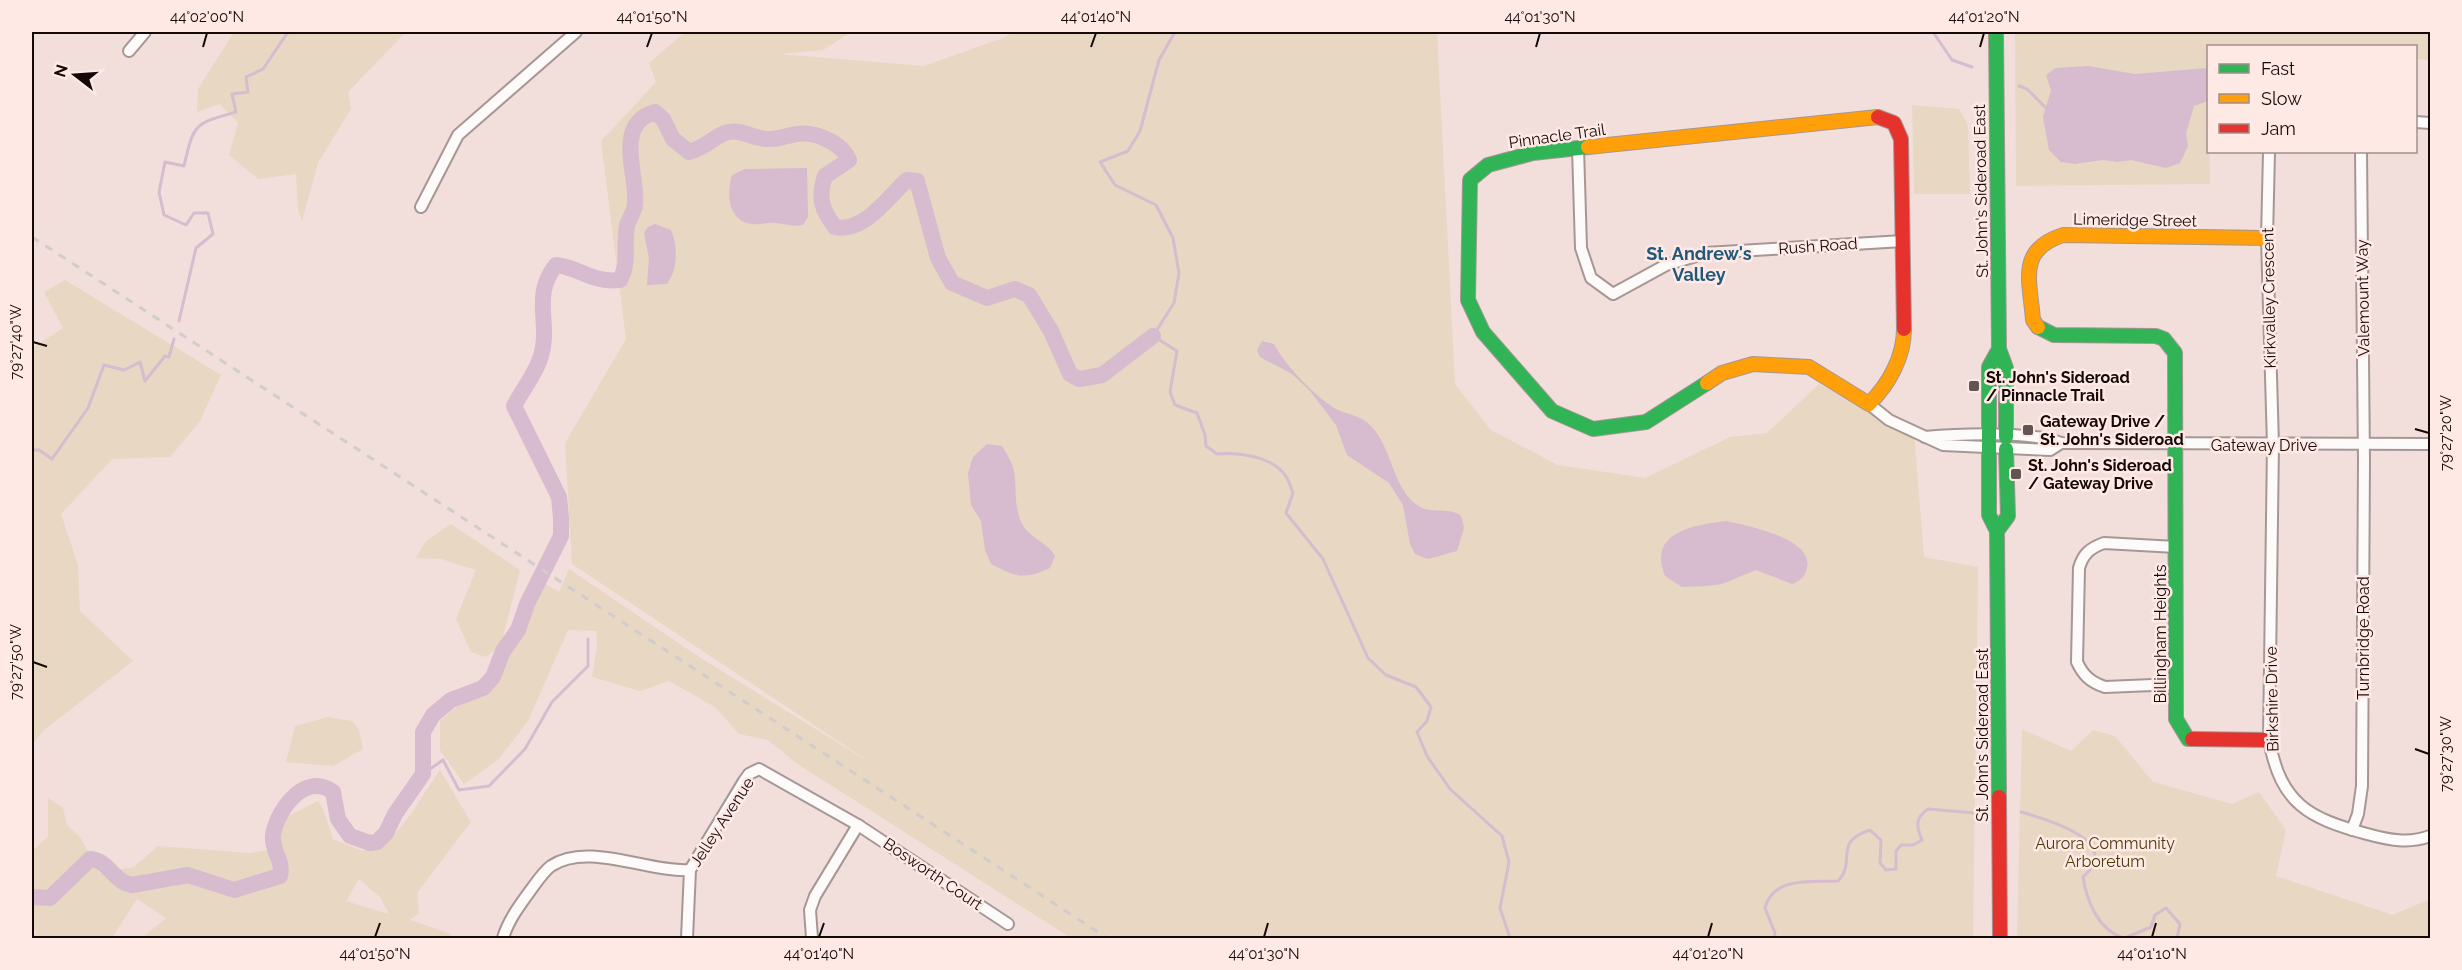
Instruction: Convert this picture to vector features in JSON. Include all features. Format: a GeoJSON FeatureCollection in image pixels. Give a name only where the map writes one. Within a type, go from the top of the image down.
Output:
{"type":"FeatureCollection","features":[{"type":"Feature","properties":{"kind":"street"},"geometry":{"type":"LineString","coordinates":[[129,51],[145,32]]}},
{"type":"Feature","properties":{"kind":"street"},"geometry":{"type":"LineString","coordinates":[[422,207],[458,135],[576,32]]}},
{"type":"Feature","properties":{"kind":"street","name":"St. John's Sideroad East"},"geometry":{"type":"LineString","coordinates":[[1996,32],[1999,349],[2006,368],[2008,516],[1997,531]]}},
{"type":"Feature","properties":{"kind":"street","name":"Pinnacle Trail"},"geometry":{"type":"LineString","coordinates":[[1869,404],[1884,390],[1897,366],[1904,340],[1901,139],[1894,123],[1878,117],[1533,153],[1488,165],[1470,180],[1468,300],[1483,332],[1552,411],[1593,429],[1646,422],[1722,373],[1753,364],[1809,367],[1869,404],[1889,420],[1943,446],[1989,449]]}},
{"type":"Feature","properties":{"kind":"street","name":"Rush Road"},"geometry":{"type":"LineString","coordinates":[[1578,148],[1581,248],[1592,278],[1613,294],[1665,265],[1706,253],[1903,241]]}},
{"type":"Feature","properties":{"kind":"street","name":"Kirkvalley Crescent"},"geometry":{"type":"LineString","coordinates":[[2269,153],[2267,238],[2273,445]]}},
{"type":"Feature","properties":{"kind":"street","name":"Valemount Way"},"geometry":{"type":"LineString","coordinates":[[2361,153],[2364,444]]}},
{"type":"Feature","properties":{"kind":"street","name":"Limeridge Street"},"geometry":{"type":"LineString","coordinates":[[2174,445],[2175,352],[2170,345],[2164,339],[2156,336],[2045,333],[2033,320],[2031,268],[2033,255],[2046,240],[2063,236],[2267,238]]}},
{"type":"Feature","properties":{"kind":"street","name":"St. John's Sideroad East"},"geometry":{"type":"LineString","coordinates":[[1999,349],[1989,367],[1989,515],[1997,531],[2001,939]]}},
{"type":"Feature","properties":{"kind":"street","name":"Pinnacle Trail"},"geometry":{"type":"LineString","coordinates":[[1925,437],[1989,435],[2006,443]]}},
{"type":"Feature","properties":{"kind":"street","name":"Gateway Drive"},"geometry":{"type":"LineString","coordinates":[[1989,449],[2006,443],[2050,450],[2061,443],[2430,444]]}},
{"type":"Feature","properties":{"kind":"street","name":"Turnbridge Road"},"geometry":{"type":"LineString","coordinates":[[2352,830],[2358,814],[2362,786],[2364,444]]}},
{"type":"Feature","properties":{"kind":"street","name":"Billingham Heights"},"geometry":{"type":"LineString","coordinates":[[2174,445],[2176,719],[2188,738],[2269,740]]}},
{"type":"Feature","properties":{"kind":"street","name":"Birkshire Drive"},"geometry":{"type":"LineString","coordinates":[[2273,445],[2269,740],[2274,766],[2293,798],[2324,822],[2404,842],[2430,836]]}},
{"type":"Feature","properties":{"kind":"street"},"geometry":{"type":"LineString","coordinates":[[2176,547],[2104,543],[2093,547],[2082,556],[2079,568],[2077,662],[2083,674],[2094,683],[2105,687],[2177,684]]}},
{"type":"Feature","properties":{"kind":"street","name":"Jelley Avenue"},"geometry":{"type":"LineString","coordinates":[[687,939],[690,870],[749,774],[759,769],[858,825]]}},
{"type":"Feature","properties":{"kind":"street"},"geometry":{"type":"LineString","coordinates":[[812,939],[810,910],[815,896],[858,825]]}},
{"type":"Feature","properties":{"kind":"street","name":"Bosworth Court"},"geometry":{"type":"LineString","coordinates":[[858,825],[1008,924]]}},
{"type":"Feature","properties":{"kind":"street"},"geometry":{"type":"LineString","coordinates":[[503,939],[507,927],[538,880],[550,867],[566,858],[617,860],[690,870]]}},
{"type":"Feature","properties":{"kind":"green space"},"geometry":{"type":"Polygon","coordinates":[[[234,32],[406,32],[348,92],[351,109],[318,163],[302,221],[298,210],[296,174],[258,179],[229,155],[238,123],[220,104],[197,112],[198,89],[234,32]]]}},
{"type":"Feature","properties":{"kind":"green space"},"geometry":{"type":"Polygon","coordinates":[[[685,32],[851,32],[823,50],[779,54],[924,66],[1014,32],[1437,32],[1455,384],[1491,430],[1558,465],[1645,478],[1730,437],[1767,433],[1819,384],[1914,432],[1924,557],[1978,567],[1973,938],[1071,938],[796,763],[768,740],[739,734],[715,707],[669,681],[640,691],[592,677],[597,647],[596,631],[568,630],[528,721],[498,760],[464,784],[440,750],[440,721],[496,674],[538,592],[545,584],[559,592],[569,569],[699,657],[874,765],[572,564],[565,443],[626,339],[601,141],[656,82],[649,63],[685,32]]]}},
{"type":"Feature","properties":{"kind":"green space"},"geometry":{"type":"Polygon","coordinates":[[[2015,32],[2430,32],[2430,60],[2417,59],[2417,45],[2207,45],[2207,153],[2210,153],[2210,184],[2016,186],[2015,32]]]}},
{"type":"Feature","properties":{"kind":"green space"},"geometry":{"type":"Polygon","coordinates":[[[1912,105],[1959,109],[1968,125],[1970,194],[1914,194],[1912,105]]]}},
{"type":"Feature","properties":{"kind":"green space"},"geometry":{"type":"Polygon","coordinates":[[[65,280],[221,375],[200,421],[170,457],[112,459],[61,514],[78,565],[80,611],[133,661],[44,730],[32,744],[32,348],[63,328],[44,292],[65,280]]]}},
{"type":"Feature","properties":{"kind":"green space"},"geometry":{"type":"Polygon","coordinates":[[[451,524],[520,570],[501,645],[486,657],[471,652],[456,619],[476,570],[441,559],[416,558],[426,541],[451,524]]]}},
{"type":"Feature","properties":{"kind":"green space"},"geometry":{"type":"Polygon","coordinates":[[[328,717],[352,721],[359,730],[363,749],[333,766],[286,762],[295,726],[328,717]]]}},
{"type":"Feature","properties":{"kind":"green space","name":"Aurora Community Arboretum"},"geometry":{"type":"Polygon","coordinates":[[[2022,729],[2071,751],[2093,730],[2115,736],[2153,782],[2232,804],[2259,792],[2286,830],[2276,876],[2393,915],[2430,899],[2430,938],[2017,938],[2022,729]]]}},
{"type":"Feature","properties":{"kind":"green space"},"geometry":{"type":"Polygon","coordinates":[[[440,770],[471,822],[417,893],[419,913],[410,920],[451,934],[452,938],[142,938],[166,918],[137,899],[112,938],[32,938],[32,933],[38,934],[32,927],[32,851],[48,837],[48,798],[63,808],[67,825],[81,838],[99,873],[134,867],[158,846],[249,853],[279,849],[282,819],[318,801],[324,811],[333,839],[363,851],[388,842],[408,818],[440,770]],[[359,879],[346,901],[389,914],[380,897],[359,879]]]}},
{"type":"Feature","properties":{"kind":"shaded area"},"geometry":{"type":"Polygon","coordinates":[[[2088,66],[2135,74],[2207,68],[2207,101],[2194,106],[2186,133],[2188,146],[2180,163],[2166,168],[2131,160],[2117,162],[2103,160],[2075,164],[2061,162],[2049,150],[2043,117],[2051,90],[2046,75],[2056,68],[2088,66]]]}},
{"type":"Feature","properties":{"kind":"shaded area"},"geometry":{"type":"Polygon","coordinates":[[[807,168],[808,217],[803,225],[752,224],[738,218],[734,212],[729,198],[732,175],[745,169],[807,168]]]}},
{"type":"Feature","properties":{"kind":"shaded area"},"geometry":{"type":"Polygon","coordinates":[[[655,224],[671,230],[676,251],[675,265],[667,284],[647,285],[649,258],[644,233],[648,227],[655,224]]]}},
{"type":"Feature","properties":{"kind":"shaded area"},"geometry":{"type":"Polygon","coordinates":[[[1262,341],[1274,344],[1294,371],[1321,398],[1338,410],[1360,418],[1371,426],[1384,445],[1402,488],[1417,505],[1428,510],[1451,511],[1461,516],[1464,528],[1457,551],[1428,559],[1415,554],[1410,544],[1403,505],[1389,483],[1347,455],[1336,425],[1310,391],[1292,374],[1260,357],[1257,350],[1262,341]]]}},
{"type":"Feature","properties":{"kind":"shaded area"},"geometry":{"type":"Polygon","coordinates":[[[987,444],[1002,446],[1009,458],[1014,471],[1018,514],[1027,531],[1055,556],[1050,568],[1033,574],[1020,575],[1007,572],[991,564],[985,550],[981,521],[971,505],[968,473],[973,457],[987,444]]]}},
{"type":"Feature","properties":{"kind":"shaded area"},"geometry":{"type":"Polygon","coordinates":[[[1726,521],[1763,530],[1790,541],[1806,558],[1807,568],[1800,580],[1792,584],[1756,570],[1722,584],[1682,587],[1665,576],[1661,561],[1662,549],[1668,540],[1700,525],[1726,521]]]}},
{"type":"Feature","properties":{"kind":"waterway"},"geometry":{"type":"LineString","coordinates":[[179,321],[196,248],[213,234],[208,213],[194,213],[186,225],[164,215],[159,192],[165,162],[184,166],[190,141],[198,127],[212,119],[236,112],[232,94],[248,92],[246,77],[263,69],[288,32]]}},
{"type":"Feature","properties":{"kind":"waterway"},"geometry":{"type":"LineString","coordinates":[[1175,32],[1159,60],[1140,131],[1128,151],[1100,162],[1115,185],[1156,205],[1173,238],[1179,273],[1174,303],[1153,336],[1177,351],[1170,392],[1175,405],[1197,413],[1205,435],[1206,446],[1217,454],[1235,454],[1263,459],[1285,475],[1293,493],[1286,513],[1323,559],[1368,658],[1386,675],[1416,687],[1431,707],[1427,721],[1417,732],[1427,756],[1450,789],[1502,836],[1509,862],[1500,908],[1510,938]]}},
{"type":"Feature","properties":{"kind":"waterway"},"geometry":{"type":"LineString","coordinates":[[1614,32],[1629,32]]}},
{"type":"Feature","properties":{"kind":"waterway"},"geometry":{"type":"LineString","coordinates":[[1933,32],[1952,60],[1972,67]]}},
{"type":"Feature","properties":{"kind":"waterway"},"geometry":{"type":"LineString","coordinates":[[2019,86],[2027,89],[2045,107]]}},
{"type":"Feature","properties":{"kind":"waterway"},"geometry":{"type":"LineString","coordinates":[[32,897],[50,898],[90,859],[102,863],[120,880],[132,885],[188,875],[234,890],[280,876],[281,870],[273,840],[276,825],[286,805],[294,796],[312,786],[323,787],[333,792],[338,819],[350,836],[370,843],[377,842],[386,833],[395,814],[423,774],[423,732],[433,715],[451,700],[483,688],[493,677],[503,651],[518,630],[527,604],[561,536],[559,497],[514,406],[539,363],[544,332],[543,299],[549,276],[556,265],[602,279],[620,280],[626,260],[627,226],[635,204],[631,139],[635,127],[642,118],[655,112],[663,119],[673,139],[689,152],[730,132],[741,132],[766,139],[805,134],[827,139],[840,148],[849,160],[825,176],[823,183],[822,203],[835,227],[856,225],[865,220],[907,180],[917,181],[938,258],[952,283],[987,298],[1015,289],[1029,295],[1051,331],[1070,374],[1079,379],[1102,375],[1153,336]]}},
{"type":"Feature","properties":{"kind":"waterway"},"geometry":{"type":"LineString","coordinates":[[32,450],[39,450],[52,459],[88,408],[104,365],[124,370],[140,362],[145,381],[165,356],[169,357],[174,339]]}},
{"type":"Feature","properties":{"kind":"waterway"},"geometry":{"type":"LineString","coordinates":[[423,774],[443,760],[459,790],[489,786],[525,749],[552,702],[588,666],[588,639]]}},
{"type":"Feature","properties":{"kind":"waterway"},"geometry":{"type":"LineString","coordinates":[[1774,938],[1775,933],[1765,908],[1769,898],[1776,890],[1795,883],[1838,881],[1846,867],[1848,846],[1858,835],[1870,830],[1881,840],[1880,863],[1886,870],[1896,869],[1896,851],[1901,845],[1913,845],[1922,840],[1918,823],[1928,809],[1975,813]]}},
{"type":"Feature","properties":{"kind":"waterway"},"geometry":{"type":"LineString","coordinates":[[2021,812],[2063,826],[2088,842],[2095,853],[2093,864],[2083,877],[2087,896],[2100,921],[2114,934],[2123,938]]}},
{"type":"Feature","properties":{"kind":"waterway"},"geometry":{"type":"LineString","coordinates":[[2125,938],[2151,927],[2155,915],[2166,908],[2180,924],[2177,938]]}},
{"type":"Feature","properties":{"kind":"railway"},"geometry":{"type":"LineString","coordinates":[[32,237],[1107,938]]}},
{"type":"Feature","properties":{"kind":"traffic: fast"},"geometry":{"type":"LineString","coordinates":[[1996,32],[1999,349],[2006,368],[2006,437]]}},
{"type":"Feature","properties":{"kind":"traffic: fast"},"geometry":{"type":"LineString","coordinates":[[1588,147],[1533,153],[1488,165],[1470,180],[1468,300],[1483,332],[1552,411],[1593,429],[1646,422],[1707,383]]}},
{"type":"Feature","properties":{"kind":"traffic: fast"},"geometry":{"type":"LineString","coordinates":[[2038,327],[2054,335],[2156,336],[2164,339],[2175,353],[2176,719],[2188,739],[2192,739]]}},
{"type":"Feature","properties":{"kind":"traffic: fast"},"geometry":{"type":"LineString","coordinates":[[1999,349],[1989,367],[1989,515],[1997,531],[1999,797]]}},
{"type":"Feature","properties":{"kind":"traffic: fast"},"geometry":{"type":"LineString","coordinates":[[1997,531],[2008,516],[2006,449]]}},
{"type":"Feature","properties":{"kind":"traffic: slow"},"geometry":{"type":"LineString","coordinates":[[1588,147],[1878,117]]}},
{"type":"Feature","properties":{"kind":"traffic: slow"},"geometry":{"type":"LineString","coordinates":[[2038,327],[2033,320],[2030,268],[2038,249],[2048,241],[2063,235],[2267,238]]}},
{"type":"Feature","properties":{"kind":"traffic: slow"},"geometry":{"type":"LineString","coordinates":[[1707,383],[1722,373],[1753,364],[1809,367],[1869,404],[1883,388],[1894,370],[1901,350],[1904,329]]}},
{"type":"Feature","properties":{"kind":"traffic: jam"},"geometry":{"type":"LineString","coordinates":[[1878,117],[1894,123],[1901,139],[1904,329]]}},
{"type":"Feature","properties":{"kind":"traffic: jam"},"geometry":{"type":"LineString","coordinates":[[2192,739],[2269,740]]}},
{"type":"Feature","properties":{"kind":"traffic: jam"},"geometry":{"type":"LineString","coordinates":[[1999,797],[2000,938]]}},
{"type":"Feature","properties":{"kind":"place","name":"St. John's Sideroad / Pinnacle Trail"},"geometry":{"type":"Point","coordinates":[1974,386]}},
{"type":"Feature","properties":{"kind":"place","name":"Gateway Drive / St. John's Sideroad"},"geometry":{"type":"Point","coordinates":[2028,430]}},
{"type":"Feature","properties":{"kind":"place","name":"St. John's Sideroad / Gateway Drive"},"geometry":{"type":"Point","coordinates":[2016,474]}},
{"type":"Feature","properties":{"kind":"district","name":"St. Andrew's Valley"},"geometry":{"type":"Point","coordinates":[1699,263]}}]}
